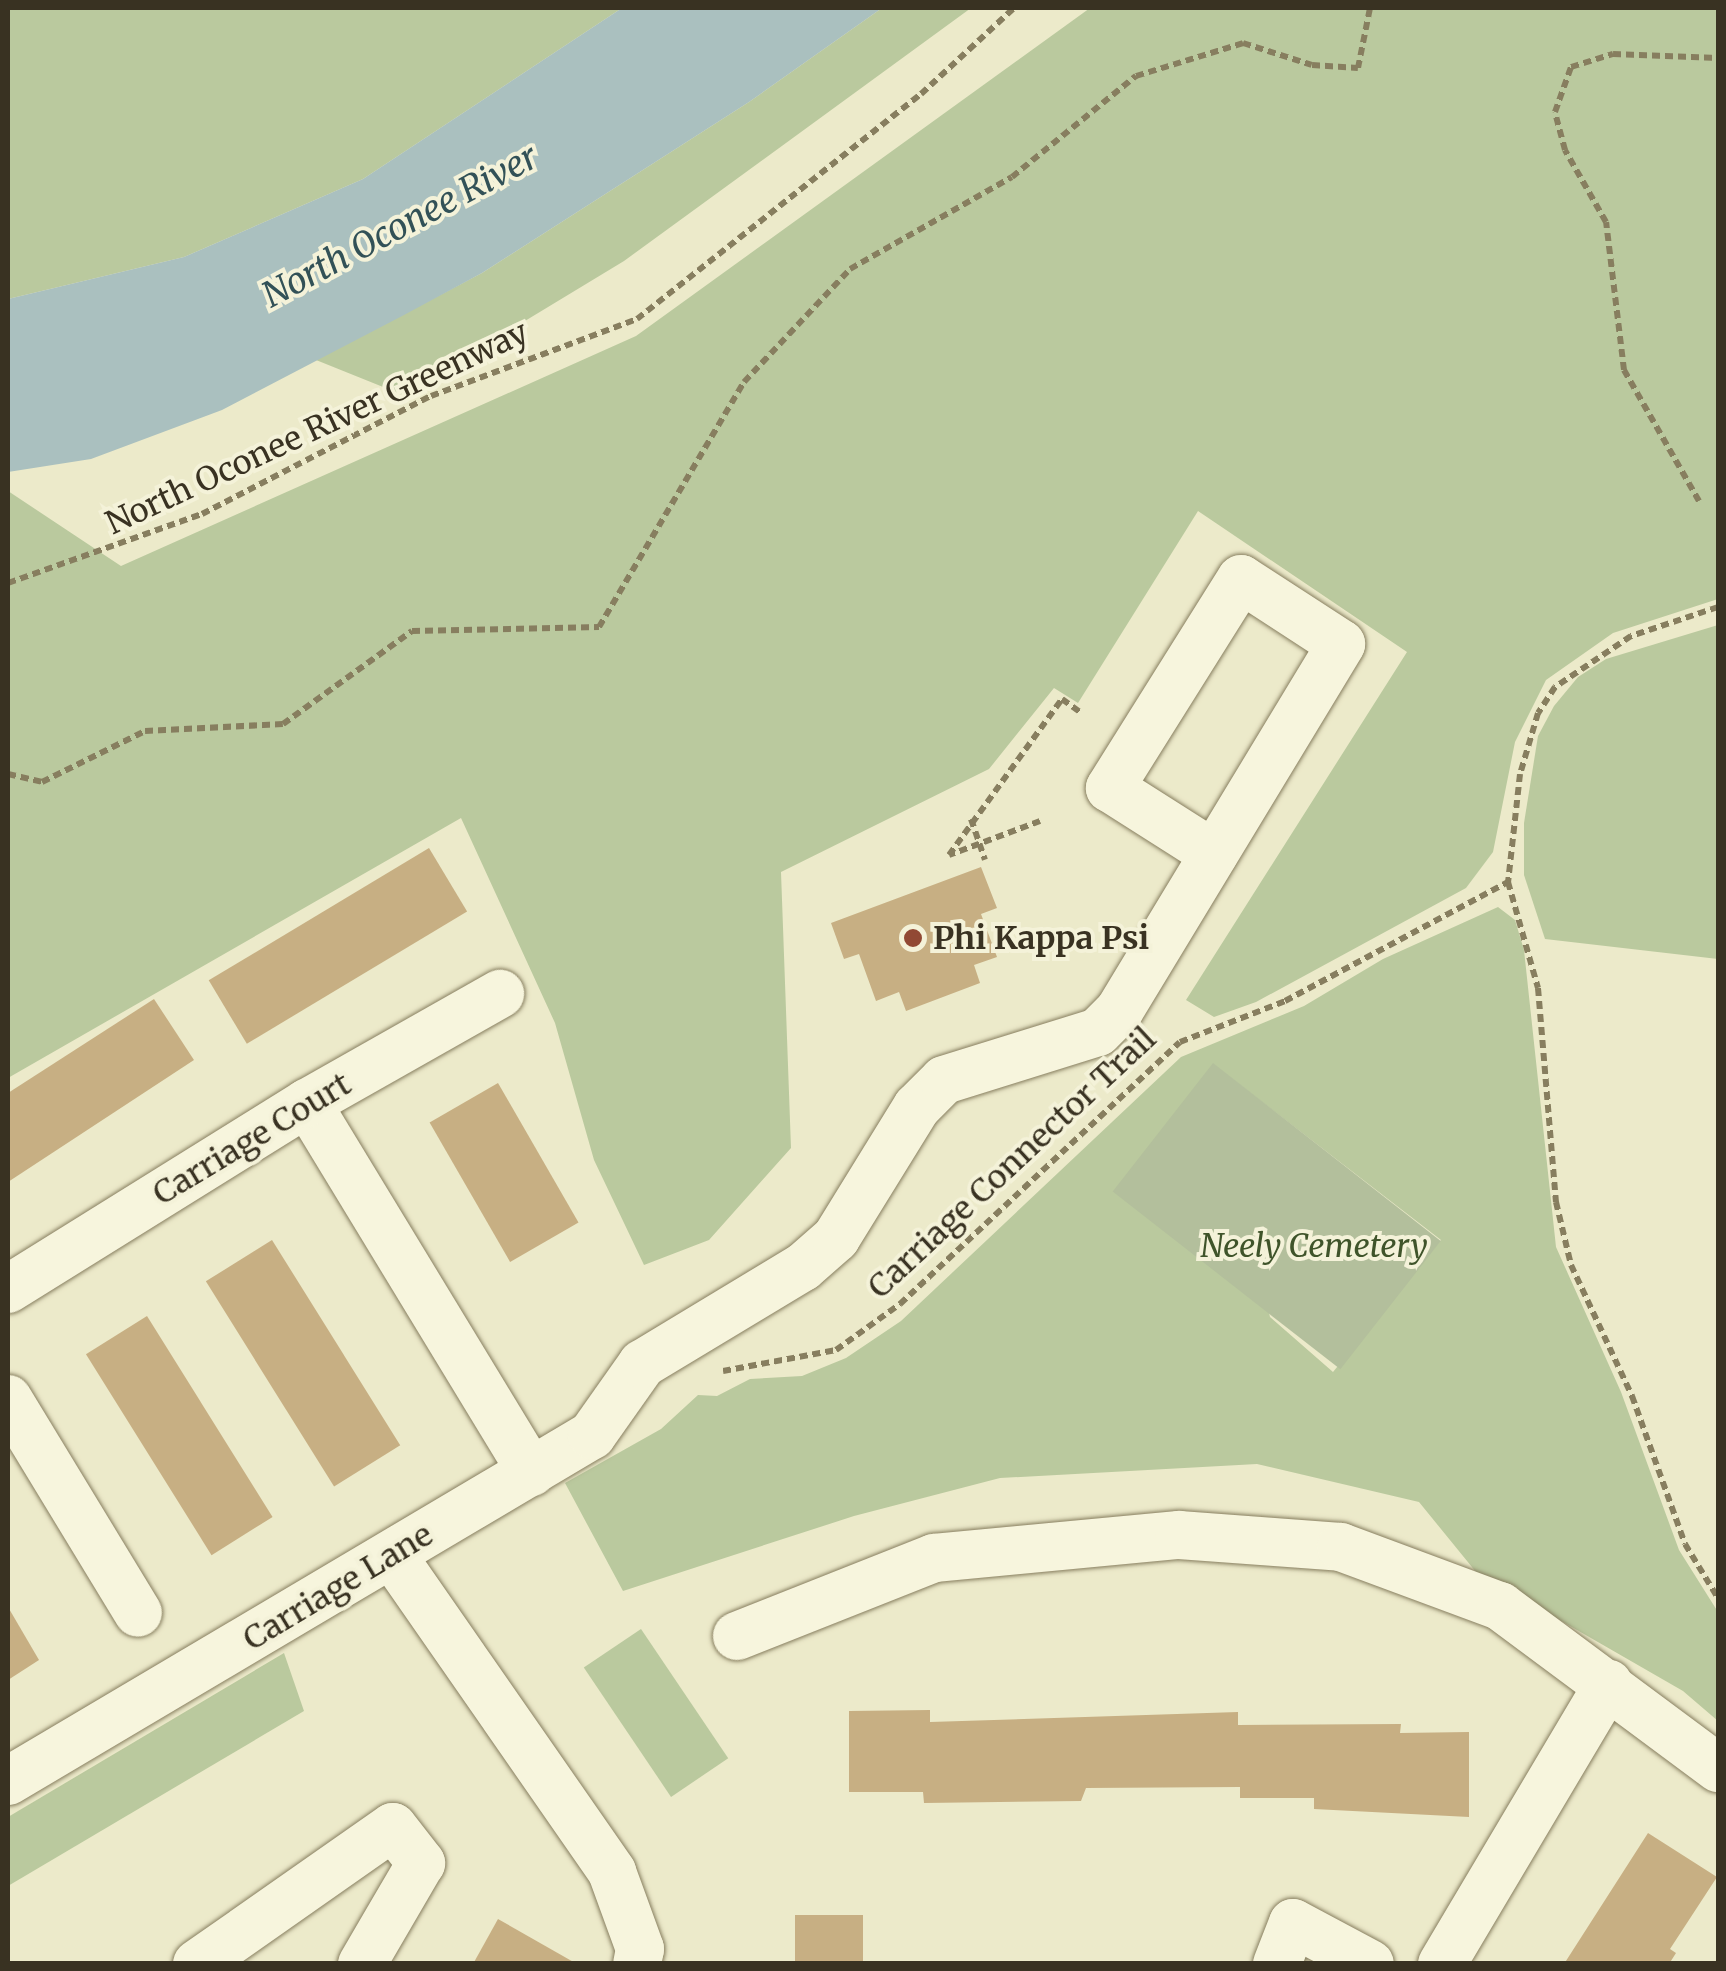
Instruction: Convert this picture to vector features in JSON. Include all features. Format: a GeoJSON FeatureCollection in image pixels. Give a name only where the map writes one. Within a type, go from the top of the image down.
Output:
{"type":"FeatureCollection","features":[{"type":"Feature","properties":{"kind":"street"},"geometry":{"type":"LineString","coordinates":[[1241,579],[1341,644],[1214,854],[1110,788],[1241,579]]}},
{"type":"Feature","properties":{"kind":"street","name":"Carriage Lane"},"geometry":{"type":"LineString","coordinates":[[8,1781],[592,1434],[642,1364],[803,1267],[836,1238],[917,1108],[944,1080],[1098,1032],[1119,1011],[1214,854]]}},
{"type":"Feature","properties":{"kind":"street","name":"Carriage Court"},"geometry":{"type":"LineString","coordinates":[[8,1289],[307,1103],[500,994]]}},
{"type":"Feature","properties":{"kind":"street"},"geometry":{"type":"LineString","coordinates":[[307,1103],[531,1472]]}},
{"type":"Feature","properties":{"kind":"street"},"geometry":{"type":"LineString","coordinates":[[8,1399],[138,1614]]}},
{"type":"Feature","properties":{"kind":"street"},"geometry":{"type":"LineString","coordinates":[[737,1636],[934,1558],[1180,1535],[1341,1547],[1500,1606],[1718,1768]]}},
{"type":"Feature","properties":{"kind":"street"},"geometry":{"type":"LineString","coordinates":[[392,1555],[612,1872],[640,1950],[638,1964]]}},
{"type":"Feature","properties":{"kind":"street"},"geometry":{"type":"LineString","coordinates":[[1442,1964],[1608,1684]]}},
{"type":"Feature","properties":{"kind":"street"},"geometry":{"type":"LineString","coordinates":[[197,1964],[393,1827],[421,1863],[362,1964]]}},
{"type":"Feature","properties":{"kind":"street"},"geometry":{"type":"LineString","coordinates":[[1277,1964],[1293,1922],[1370,1964]]}},
{"type":"Feature","properties":{"kind":"path","name":"North Oconee River Greenway"},"geometry":{"type":"LineString","coordinates":[[8,583],[202,514],[431,396],[637,319],[921,94],[1014,8]]}},
{"type":"Feature","properties":{"kind":"path"},"geometry":{"type":"LineString","coordinates":[[8,774],[42,782],[145,732],[283,724],[412,630],[599,627],[744,382],[850,269],[1012,177],[1136,76],[1242,43],[1312,65],[1358,68],[1370,8]]}},
{"type":"Feature","properties":{"kind":"path"},"geometry":{"type":"LineString","coordinates":[[1698,501],[1624,370],[1606,222],[1565,150],[1556,112],[1571,67],[1613,54],[1718,58]]}},
{"type":"Feature","properties":{"kind":"path"},"geometry":{"type":"LineString","coordinates":[[1718,607],[1632,636],[1555,687],[1538,713],[1520,774],[1508,882],[1538,988],[1556,1202],[1571,1265],[1632,1396],[1685,1544],[1718,1598]]}},
{"type":"Feature","properties":{"kind":"path"},"geometry":{"type":"LineString","coordinates":[[1040,821],[949,854],[971,818],[1062,699],[1080,712]]}},
{"type":"Feature","properties":{"kind":"path"},"geometry":{"type":"LineString","coordinates":[[971,818],[985,860]]}},
{"type":"Feature","properties":{"kind":"path","name":"Carriage Connector Trail"},"geometry":{"type":"LineString","coordinates":[[709,1372],[758,1369],[836,1350],[900,1304],[1180,1042],[1285,1001],[1508,882]]}},
{"type":"Feature","properties":{"kind":"green space"},"geometry":{"type":"Polygon","coordinates":[[[8,8],[622,8],[363,179],[184,257],[8,299],[8,8]]]}},
{"type":"Feature","properties":{"kind":"green space"},"geometry":{"type":"Polygon","coordinates":[[[882,8],[971,8],[624,261],[403,395],[316,360],[482,273],[749,102],[882,8]]]}},
{"type":"Feature","properties":{"kind":"green space"},"geometry":{"type":"Polygon","coordinates":[[[1090,8],[1718,8],[1718,599],[1613,633],[1546,680],[1515,742],[1493,852],[1466,888],[1256,1002],[1214,1017],[1186,1000],[1407,652],[1198,511],[1078,703],[1054,688],[989,769],[781,872],[791,1148],[709,1240],[644,1265],[594,1160],[555,1023],[461,818],[8,1078],[8,491],[121,566],[636,336],[1090,8]]]}},
{"type":"Feature","properties":{"kind":"green space"},"geometry":{"type":"Polygon","coordinates":[[[1718,625],[1718,959],[1545,939],[1524,875],[1524,823],[1538,736],[1554,706],[1578,677],[1606,659],[1718,625]]]}},
{"type":"Feature","properties":{"kind":"green space"},"geometry":{"type":"Polygon","coordinates":[[[1498,907],[1515,920],[1524,950],[1556,1247],[1621,1392],[1679,1550],[1718,1612],[1718,1721],[1683,1691],[1476,1572],[1419,1502],[1257,1464],[1000,1478],[854,1516],[623,1591],[565,1483],[661,1429],[698,1395],[717,1396],[750,1379],[802,1376],[846,1358],[901,1321],[1181,1057],[1304,1006],[1383,959],[1498,907]],[[1213,1064],[1270,1317],[1333,1372],[1441,1240],[1213,1064]]]}},
{"type":"Feature","properties":{"kind":"green space","name":"Neely Cemetery"},"geometry":{"type":"Polygon","coordinates":[[[1213,1063],[1441,1241],[1340,1369],[1113,1191],[1213,1063]]]}},
{"type":"Feature","properties":{"kind":"green space"},"geometry":{"type":"Polygon","coordinates":[[[641,1629],[728,1758],[671,1797],[584,1668],[641,1629]]]}},
{"type":"Feature","properties":{"kind":"green space"},"geometry":{"type":"Polygon","coordinates":[[[284,1653],[304,1711],[8,1886],[8,1817],[284,1653]]]}},
{"type":"Feature","properties":{"kind":"water","name":"North Oconee River"},"geometry":{"type":"Polygon","coordinates":[[[622,8],[882,8],[749,102],[482,273],[404,315],[222,410],[91,459],[8,472],[8,299],[184,257],[363,179],[622,8]]]}},
{"type":"Feature","properties":{"kind":"building"},"geometry":{"type":"Polygon","coordinates":[[[429,848],[467,911],[247,1044],[209,980],[429,848]]]}},
{"type":"Feature","properties":{"kind":"building","name":"Phi Kappa Psi"},"geometry":{"type":"Polygon","coordinates":[[[981,867],[997,908],[981,914],[997,957],[974,965],[980,983],[906,1011],[899,992],[876,1001],[859,954],[844,959],[831,923],[981,867]]]}},
{"type":"Feature","properties":{"kind":"building"},"geometry":{"type":"Polygon","coordinates":[[[154,999],[194,1060],[8,1182],[8,1093],[154,999]]]}},
{"type":"Feature","properties":{"kind":"building"},"geometry":{"type":"Polygon","coordinates":[[[498,1083],[578,1222],[510,1262],[430,1122],[498,1083]]]}},
{"type":"Feature","properties":{"kind":"building"},"geometry":{"type":"Polygon","coordinates":[[[272,1240],[400,1445],[334,1487],[206,1281],[272,1240]]]}},
{"type":"Feature","properties":{"kind":"building"},"geometry":{"type":"Polygon","coordinates":[[[147,1316],[273,1517],[212,1555],[86,1354],[147,1316]]]}},
{"type":"Feature","properties":{"kind":"building"},"geometry":{"type":"Polygon","coordinates":[[[8,1607],[39,1660],[8,1680],[8,1607]]]}},
{"type":"Feature","properties":{"kind":"building"},"geometry":{"type":"Polygon","coordinates":[[[930,1710],[930,1722],[1238,1712],[1238,1725],[1401,1724],[1400,1733],[1469,1732],[1469,1817],[1314,1809],[1314,1798],[1240,1798],[1240,1787],[1086,1788],[1081,1801],[924,1803],[923,1792],[849,1792],[849,1711],[930,1710]]]}},
{"type":"Feature","properties":{"kind":"building"},"geometry":{"type":"Polygon","coordinates":[[[1648,1833],[1717,1877],[1670,1949],[1676,1953],[1669,1964],[1564,1964],[1648,1833]]]}},
{"type":"Feature","properties":{"kind":"building"},"geometry":{"type":"Polygon","coordinates":[[[795,1915],[863,1915],[863,1964],[795,1964],[795,1915]]]}},
{"type":"Feature","properties":{"kind":"building"},"geometry":{"type":"Polygon","coordinates":[[[498,1919],[577,1964],[473,1964],[498,1919]]]}},
{"type":"Feature","properties":{"kind":"place","name":"Phi Kappa Psi"},"geometry":{"type":"Point","coordinates":[913,938]}}]}
